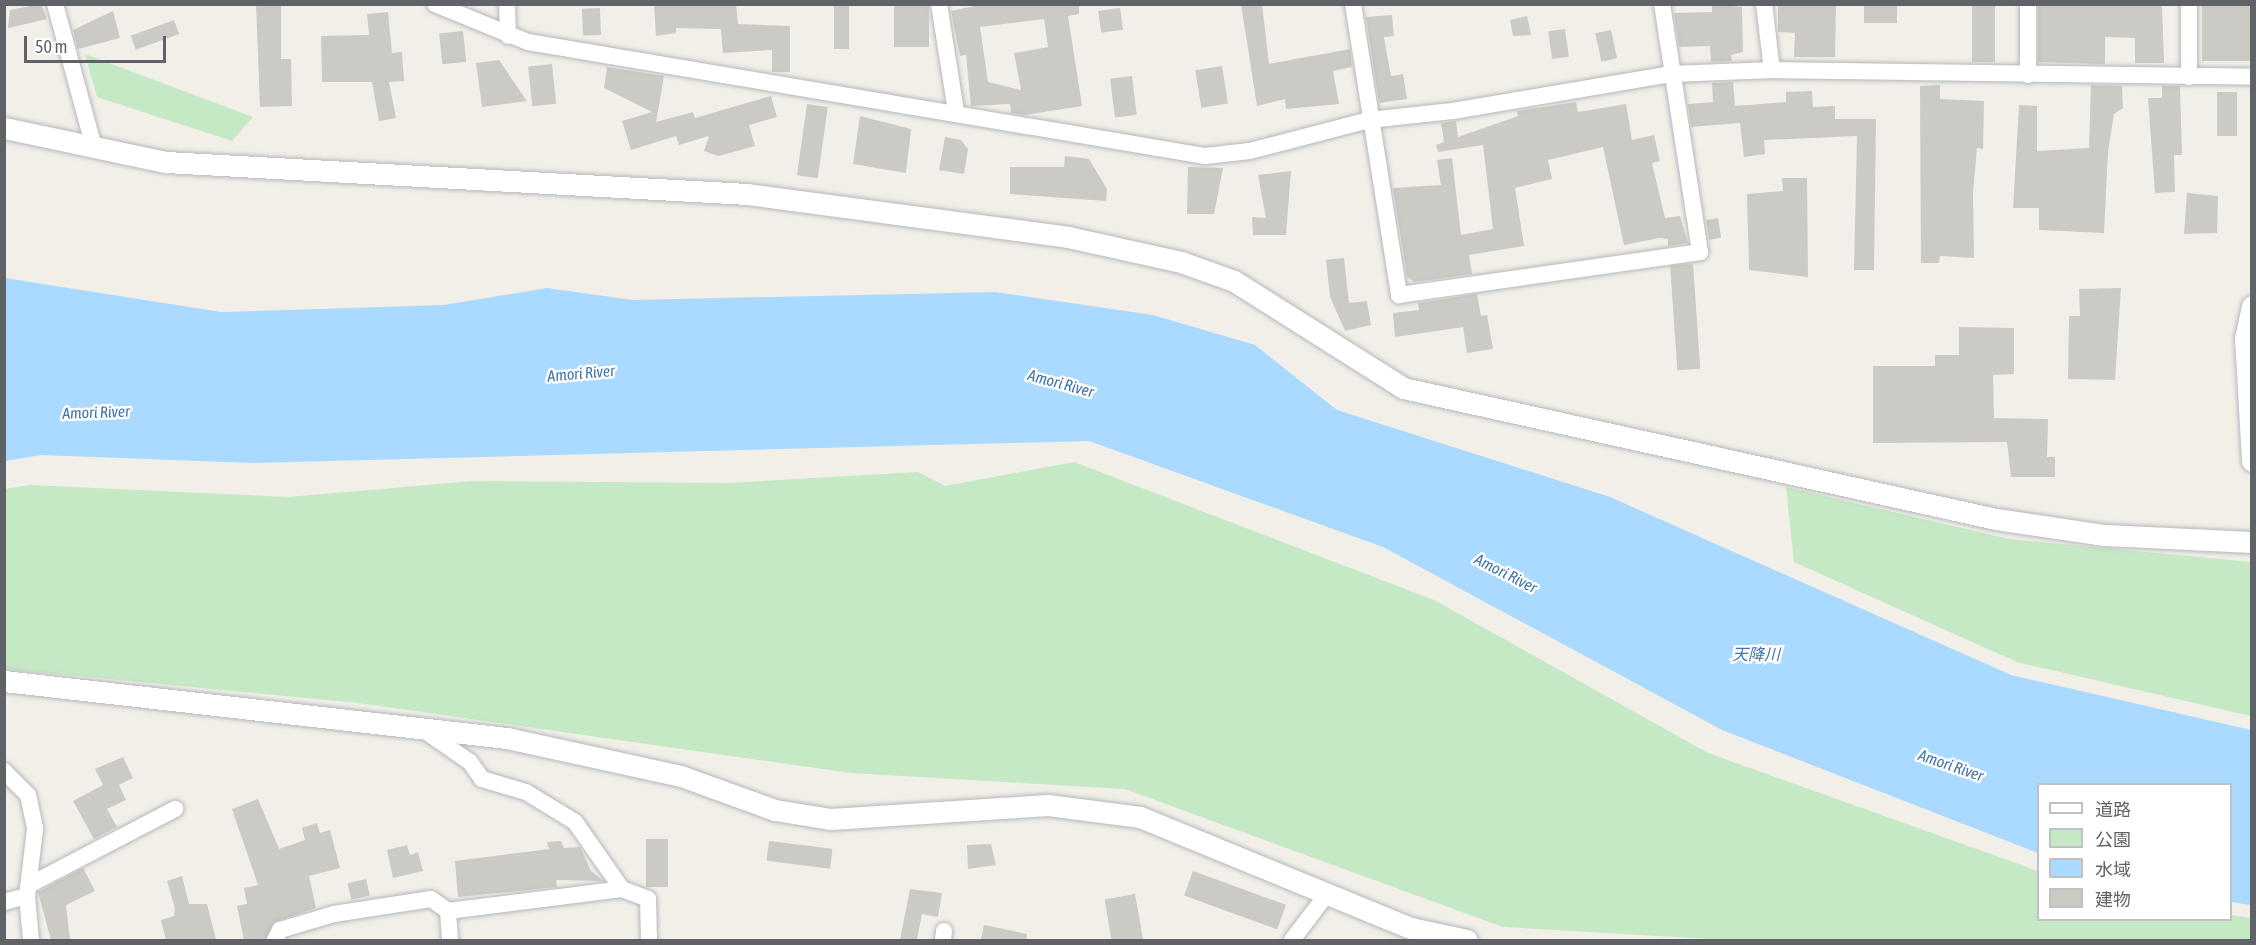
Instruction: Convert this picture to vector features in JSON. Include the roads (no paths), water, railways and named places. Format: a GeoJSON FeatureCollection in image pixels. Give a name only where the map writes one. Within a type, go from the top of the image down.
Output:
{"type":"FeatureCollection","features":[{"type":"Feature","properties":{"kind":"street"},"geometry":{"type":"LineString","coordinates":[[55,4],[93,144]]}},
{"type":"Feature","properties":{"kind":"street"},"geometry":{"type":"LineString","coordinates":[[435,4],[508,36],[956,111],[1205,156],[1250,151],[1369,120],[1453,111],[1672,74],[1772,70],[2252,77]]}},
{"type":"Feature","properties":{"kind":"street"},"geometry":{"type":"LineString","coordinates":[[507,4],[508,36]]}},
{"type":"Feature","properties":{"kind":"street"},"geometry":{"type":"LineString","coordinates":[[939,4],[956,111]]}},
{"type":"Feature","properties":{"kind":"street"},"geometry":{"type":"LineString","coordinates":[[1353,4],[1369,120],[1399,295],[1700,252],[1662,4]]}},
{"type":"Feature","properties":{"kind":"street"},"geometry":{"type":"LineString","coordinates":[[1764,4],[1772,70]]}},
{"type":"Feature","properties":{"kind":"street"},"geometry":{"type":"LineString","coordinates":[[2028,4],[2028,75]]}},
{"type":"Feature","properties":{"kind":"street"},"geometry":{"type":"LineString","coordinates":[[2189,4],[2189,77]]}},
{"type":"Feature","properties":{"kind":"street"},"geometry":{"type":"LineString","coordinates":[[4,128],[93,144],[166,162],[747,195],[1068,237],[1181,262],[1234,281],[1403,388],[1996,519],[2105,535],[2252,542]]}},
{"type":"Feature","properties":{"kind":"street"},"geometry":{"type":"LineString","coordinates":[[2252,306],[2245,338],[2252,462]]}},
{"type":"Feature","properties":{"kind":"street"},"geometry":{"type":"LineString","coordinates":[[4,681],[507,738],[681,776],[775,810],[831,819],[1048,805],[1140,817],[1411,928],[1467,940]]}},
{"type":"Feature","properties":{"kind":"street"},"geometry":{"type":"LineString","coordinates":[[422,729],[470,762],[482,779],[526,792],[575,822],[622,889]]}},
{"type":"Feature","properties":{"kind":"street"},"geometry":{"type":"LineString","coordinates":[[4,771],[28,795],[34,829],[28,890],[31,940]]}},
{"type":"Feature","properties":{"kind":"street"},"geometry":{"type":"LineString","coordinates":[[4,902],[176,809]]}},
{"type":"Feature","properties":{"kind":"street"},"geometry":{"type":"LineString","coordinates":[[275,940],[280,930],[334,914],[431,899],[448,910],[622,889],[648,899],[649,940]]}},
{"type":"Feature","properties":{"kind":"street"},"geometry":{"type":"LineString","coordinates":[[1292,940],[1327,894]]}},
{"type":"Feature","properties":{"kind":"street"},"geometry":{"type":"LineString","coordinates":[[448,910],[450,940]]}},
{"type":"Feature","properties":{"kind":"water","name":"天降川"},"geometry":{"type":"Polygon","coordinates":[[[5,278],[221,312],[444,305],[547,288],[633,300],[995,292],[1153,315],[1255,345],[1337,410],[1610,497],[2011,675],[2251,730],[2251,905],[2232,902],[2232,783],[2037,783],[2037,853],[1722,730],[1383,547],[1089,441],[252,463],[41,455],[5,461],[5,278]]]}},
{"type":"Feature","properties":{"kind":"water label","name":"Amori River"},"geometry":{"type":"Point","coordinates":[581,373]}},
{"type":"Feature","properties":{"kind":"water label","name":"Amori River"},"geometry":{"type":"Point","coordinates":[1061,383]}},
{"type":"Feature","properties":{"kind":"water label","name":"Amori River"},"geometry":{"type":"Point","coordinates":[96,412]}},
{"type":"Feature","properties":{"kind":"water label","name":"Amori River"},"geometry":{"type":"Point","coordinates":[1506,573]}},
{"type":"Feature","properties":{"kind":"water label","name":"Amori River"},"geometry":{"type":"Point","coordinates":[1951,765]}}]}
